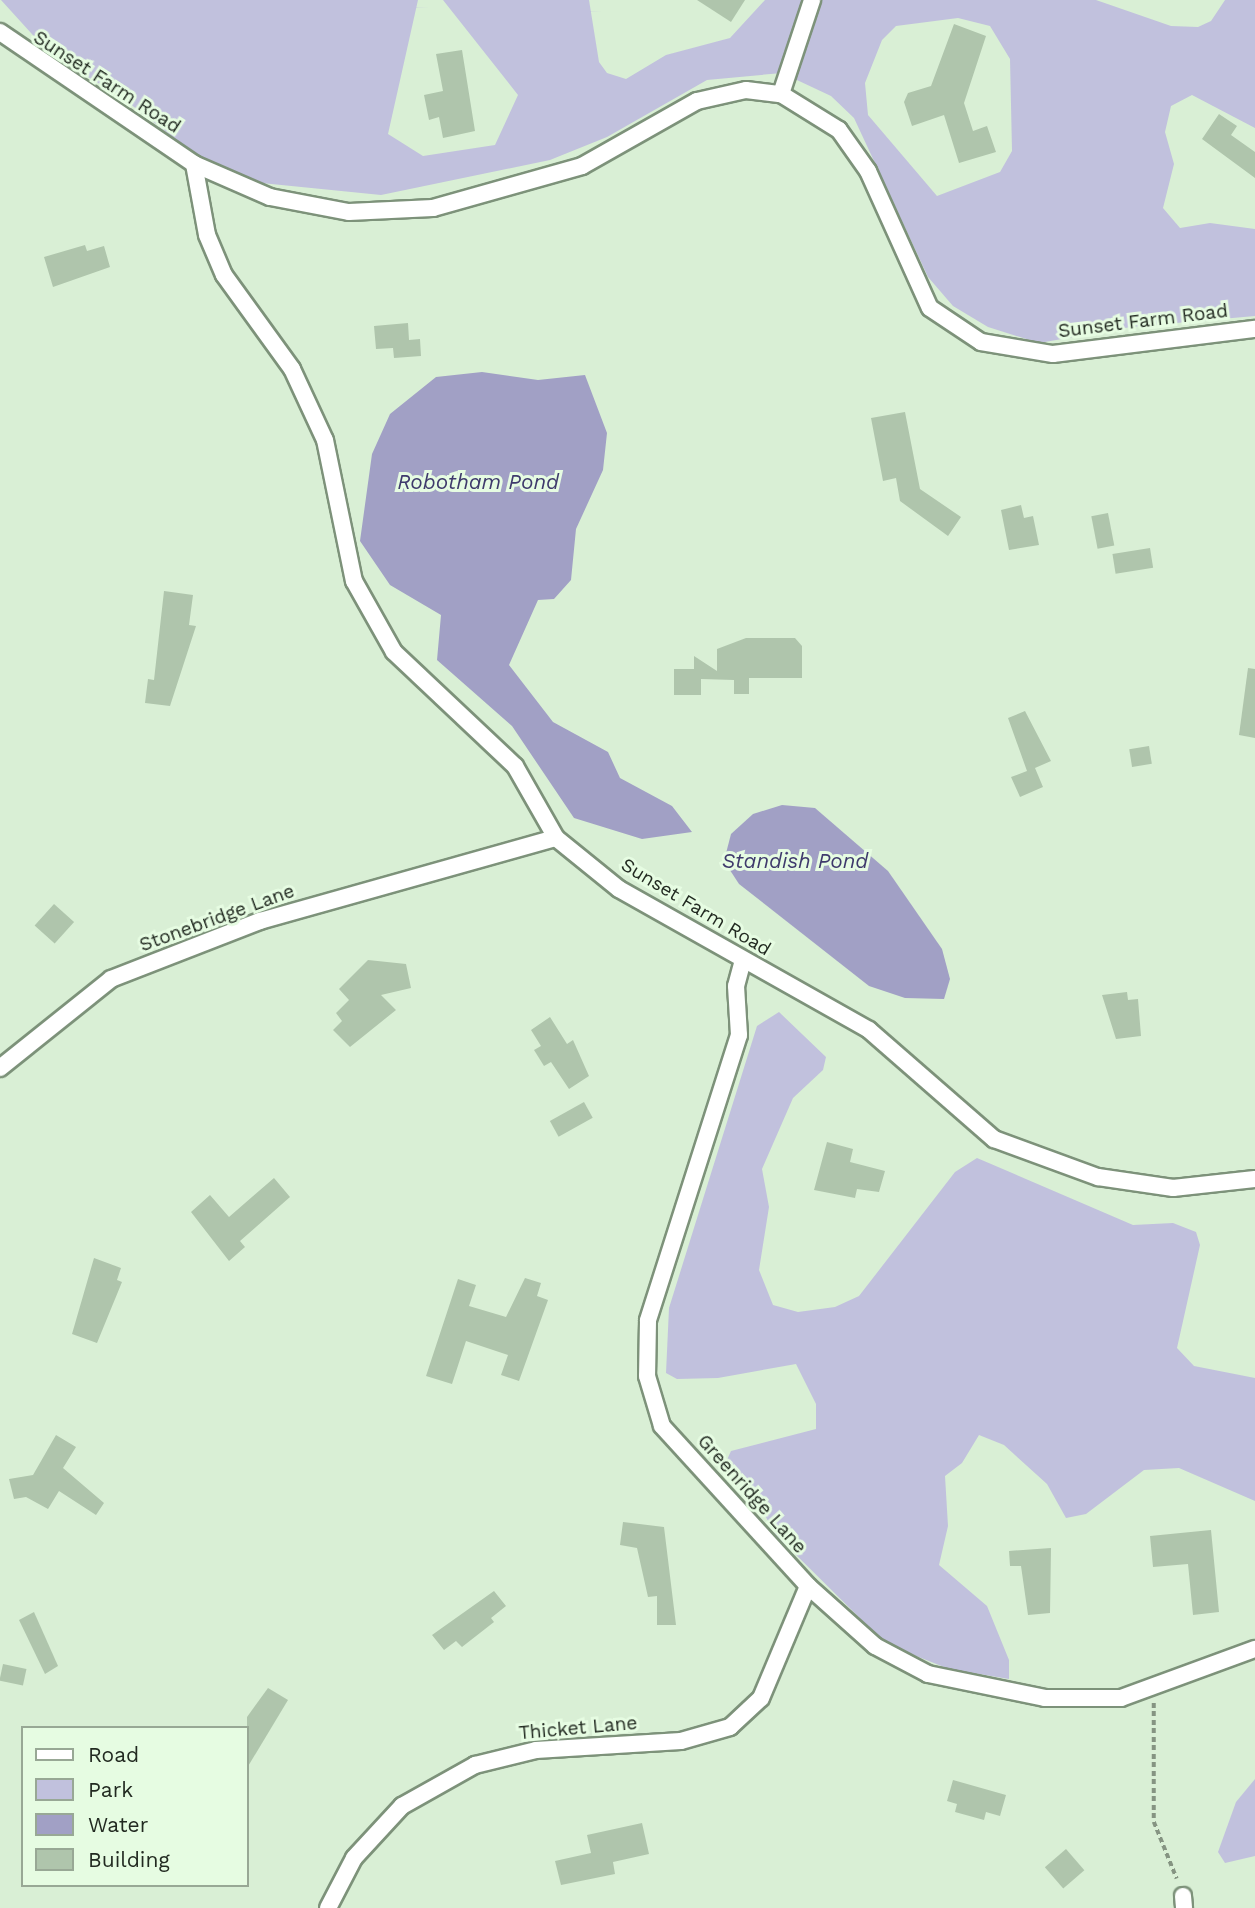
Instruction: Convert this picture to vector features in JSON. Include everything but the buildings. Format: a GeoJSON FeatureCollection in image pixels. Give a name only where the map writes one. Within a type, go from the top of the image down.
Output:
{"type":"FeatureCollection","features":[{"type":"Feature","properties":{"kind":"street"},"geometry":{"type":"LineString","coordinates":[[781,94],[813,0]]}},
{"type":"Feature","properties":{"kind":"street","name":"Sunset Farm Road"},"geometry":{"type":"LineString","coordinates":[[0,32],[194,164],[270,197],[349,212],[433,208],[582,166],[696,102],[746,90],[781,94],[839,130],[868,171],[930,308],[981,342],[1053,354],[1255,329]]}},
{"type":"Feature","properties":{"kind":"street","name":"Sunset Farm Road"},"geometry":{"type":"LineString","coordinates":[[194,164],[207,235],[224,275],[292,369],[325,440],[354,580],[394,652],[515,766],[556,838],[619,889],[869,1030],[994,1139],[1110,1179],[1173,1188],[1255,1179]]}},
{"type":"Feature","properties":{"kind":"street","name":"Stonebridge Lane"},"geometry":{"type":"LineString","coordinates":[[0,1069],[111,979],[260,921],[556,838]]}},
{"type":"Feature","properties":{"kind":"street","name":"Greenridge Lane"},"geometry":{"type":"LineString","coordinates":[[743,960],[736,986],[739,1035],[648,1321],[648,1376],[662,1426],[808,1586],[875,1646],[929,1674],[1045,1698],[1121,1698],[1255,1649]]}},
{"type":"Feature","properties":{"kind":"street","name":"Thicket Lane"},"geometry":{"type":"LineString","coordinates":[[328,1908],[354,1857],[402,1806],[475,1765],[536,1750],[681,1741],[730,1727],[761,1698],[808,1586]]}},
{"type":"Feature","properties":{"kind":"path"},"geometry":{"type":"LineString","coordinates":[[1156,1687],[1150,1732],[1154,1822],[1184,1902]]}},
{"type":"Feature","properties":{"kind":"green space"},"geometry":{"type":"Polygon","coordinates":[[[1,0],[418,0],[388,134],[423,156],[495,145],[518,95],[443,0],[589,0],[599,62],[607,73],[626,79],[666,55],[730,38],[765,0],[1096,0],[1171,26],[1198,27],[1211,21],[1225,0],[1255,0],[1255,128],[1192,95],[1171,106],[1165,132],[1174,164],[1163,208],[1180,228],[1210,223],[1255,229],[1255,316],[1131,327],[1039,343],[988,327],[953,306],[928,277],[854,118],[831,96],[782,73],[707,80],[607,137],[550,160],[381,195],[233,180],[196,165],[179,142],[120,96],[51,55],[1,0]],[[958,18],[896,26],[882,40],[865,83],[868,115],[937,196],[1000,172],[1012,151],[1010,59],[990,26],[958,18]]]}},
{"type":"Feature","properties":{"kind":"green space"},"geometry":{"type":"Polygon","coordinates":[[[779,1012],[826,1057],[823,1070],[793,1098],[762,1169],[769,1207],[759,1270],[773,1305],[798,1312],[835,1307],[859,1296],[955,1172],[977,1158],[1133,1225],[1173,1223],[1196,1232],[1200,1245],[1177,1348],[1194,1366],[1255,1378],[1255,1501],[1179,1468],[1144,1470],[1086,1514],[1066,1518],[1047,1484],[1004,1445],[979,1435],[962,1463],[945,1476],[948,1526],[939,1565],[987,1606],[1009,1660],[1009,1679],[949,1669],[886,1644],[776,1535],[746,1482],[726,1462],[731,1451],[816,1429],[816,1404],[796,1364],[718,1378],[677,1379],[666,1373],[669,1308],[757,1026],[779,1012]]]}},
{"type":"Feature","properties":{"kind":"green space"},"geometry":{"type":"Polygon","coordinates":[[[1255,1779],[1255,1856],[1225,1863],[1218,1852],[1236,1802],[1255,1779]]]}},
{"type":"Feature","properties":{"kind":"water","name":"Robotham Pond"},"geometry":{"type":"Polygon","coordinates":[[[482,372],[538,380],[585,375],[607,433],[603,470],[576,529],[571,580],[554,599],[538,600],[509,665],[553,722],[608,752],[620,778],[672,806],[692,832],[642,839],[574,818],[512,726],[437,660],[441,615],[390,585],[360,541],[372,454],[390,414],[436,377],[482,372]]]}},
{"type":"Feature","properties":{"kind":"water","name":"Standish Pond"},"geometry":{"type":"Polygon","coordinates":[[[782,805],[815,808],[888,871],[942,949],[950,979],[944,999],[905,998],[869,986],[739,884],[724,861],[731,834],[753,814],[782,805]]]}}]}
